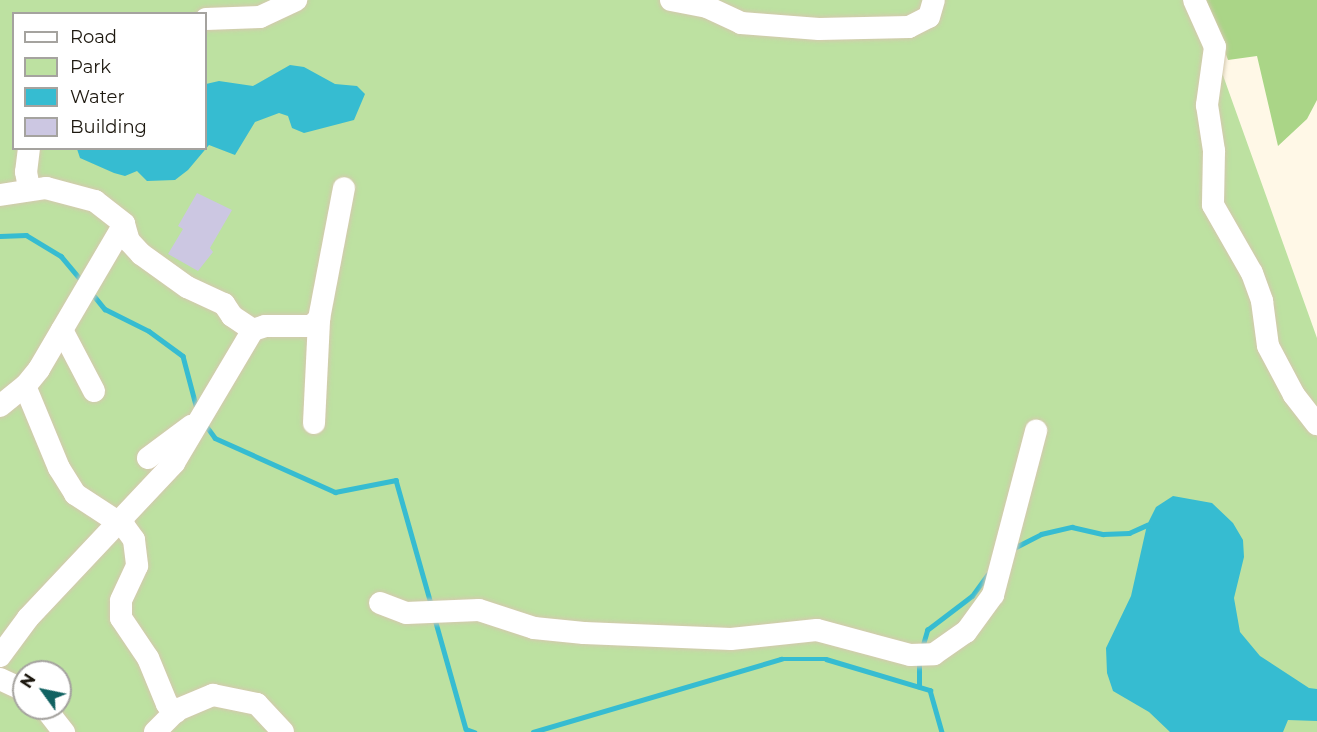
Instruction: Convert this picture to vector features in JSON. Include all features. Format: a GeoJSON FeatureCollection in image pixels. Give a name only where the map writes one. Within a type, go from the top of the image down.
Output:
{"type":"FeatureCollection","features":[{"type":"Feature","properties":{"kind":"lane"},"geometry":{"type":"LineString","coordinates":[[207,19],[260,17],[296,0]]}},
{"type":"Feature","properties":{"kind":"lane"},"geometry":{"type":"LineString","coordinates":[[671,0],[706,7],[741,23],[819,29],[909,27],[929,17],[934,0]]}},
{"type":"Feature","properties":{"kind":"lane"},"geometry":{"type":"LineString","coordinates":[[1194,0],[1215,47],[1207,105],[1214,151],[1213,205],[1252,273],[1262,302],[1268,346],[1294,395],[1317,424]]}},
{"type":"Feature","properties":{"kind":"lane"},"geometry":{"type":"LineString","coordinates":[[28,150],[29,188]]}},
{"type":"Feature","properties":{"kind":"lane"},"geometry":{"type":"LineString","coordinates":[[0,195],[29,188],[56,189],[82,196],[104,206],[124,224],[129,241],[141,254],[187,287],[224,304],[238,304],[257,313],[259,328],[202,418],[155,467],[119,522],[28,618],[0,656]]}},
{"type":"Feature","properties":{"kind":"lane"},"geometry":{"type":"LineString","coordinates":[[314,423],[319,319],[344,188]]}},
{"type":"Feature","properties":{"kind":"lane"},"geometry":{"type":"LineString","coordinates":[[0,406],[25,386],[62,330],[124,224]]}},
{"type":"Feature","properties":{"kind":"lane"},"geometry":{"type":"LineString","coordinates":[[259,328],[302,328],[311,326],[319,319]]}},
{"type":"Feature","properties":{"kind":"lane"},"geometry":{"type":"LineString","coordinates":[[62,330],[94,391]]}},
{"type":"Feature","properties":{"kind":"lane"},"geometry":{"type":"LineString","coordinates":[[25,386],[59,468],[75,494],[119,522],[135,540],[138,557],[121,601],[121,618],[148,658],[167,704],[176,712]]}},
{"type":"Feature","properties":{"kind":"lane"},"geometry":{"type":"LineString","coordinates":[[380,603],[406,613],[479,610],[534,627],[584,633],[730,639],[816,630],[910,655],[934,654],[966,632],[993,595],[1036,430]]}},
{"type":"Feature","properties":{"kind":"lane"},"geometry":{"type":"LineString","coordinates":[[154,732],[176,712],[213,695],[234,696],[264,709],[283,732]]}},
{"type":"Feature","properties":{"kind":"lane"},"geometry":{"type":"LineString","coordinates":[[54,720],[64,732]]}},
{"type":"Feature","properties":{"kind":"green space"},"geometry":{"type":"Polygon","coordinates":[[[0,0],[1196,0],[1317,338],[1317,732],[0,732],[0,0]]]}},
{"type":"Feature","properties":{"kind":"green space"},"geometry":{"type":"Polygon","coordinates":[[[1206,0],[1317,0],[1317,100],[1307,119],[1278,146],[1257,56],[1228,60],[1206,0]]]}},
{"type":"Feature","properties":{"kind":"water"},"geometry":{"type":"Polygon","coordinates":[[[290,65],[304,67],[335,84],[357,86],[365,94],[354,120],[304,133],[292,128],[288,116],[279,113],[255,122],[235,155],[209,145],[207,147],[207,84],[219,81],[253,86],[290,65]]]}},
{"type":"Feature","properties":{"kind":"water"},"geometry":{"type":"Polygon","coordinates":[[[77,150],[205,150],[188,170],[175,180],[147,181],[137,171],[125,176],[80,158],[77,150]]]}},
{"type":"Feature","properties":{"kind":"water"},"geometry":{"type":"Polygon","coordinates":[[[1173,496],[1212,503],[1233,523],[1243,540],[1244,557],[1234,598],[1240,632],[1260,656],[1309,688],[1317,689],[1317,721],[1288,720],[1283,732],[1170,732],[1149,712],[1113,691],[1107,673],[1106,648],[1131,596],[1147,525],[1156,507],[1173,496]]]}},
{"type":"Feature","properties":{"kind":"building"},"geometry":{"type":"Polygon","coordinates":[[[197,193],[232,210],[210,248],[213,252],[198,271],[168,254],[183,229],[178,226],[197,193]]]}},
{"type":"Feature","properties":{"kind":"waterway"},"geometry":{"type":"LineString","coordinates":[[0,236],[26,235],[61,256],[82,281]]}},
{"type":"Feature","properties":{"kind":"waterway"},"geometry":{"type":"LineString","coordinates":[[91,292],[105,309],[149,331],[183,356],[197,409]]}},
{"type":"Feature","properties":{"kind":"waterway"},"geometry":{"type":"LineString","coordinates":[[205,424],[215,438],[335,492],[396,480],[431,604]]}},
{"type":"Feature","properties":{"kind":"waterway"},"geometry":{"type":"LineString","coordinates":[[1014,548],[1041,534],[1072,527],[1103,534],[1129,533],[1147,525]]}},
{"type":"Feature","properties":{"kind":"waterway"},"geometry":{"type":"LineString","coordinates":[[922,648],[927,630],[972,596],[988,574]]}},
{"type":"Feature","properties":{"kind":"waterway"},"geometry":{"type":"LineString","coordinates":[[435,619],[466,729],[474,732]]}},
{"type":"Feature","properties":{"kind":"waterway"},"geometry":{"type":"LineString","coordinates":[[533,732],[781,659],[826,659],[930,690],[942,732]]}},
{"type":"Feature","properties":{"kind":"waterway"},"geometry":{"type":"LineString","coordinates":[[919,662],[919,687]]}}]}
